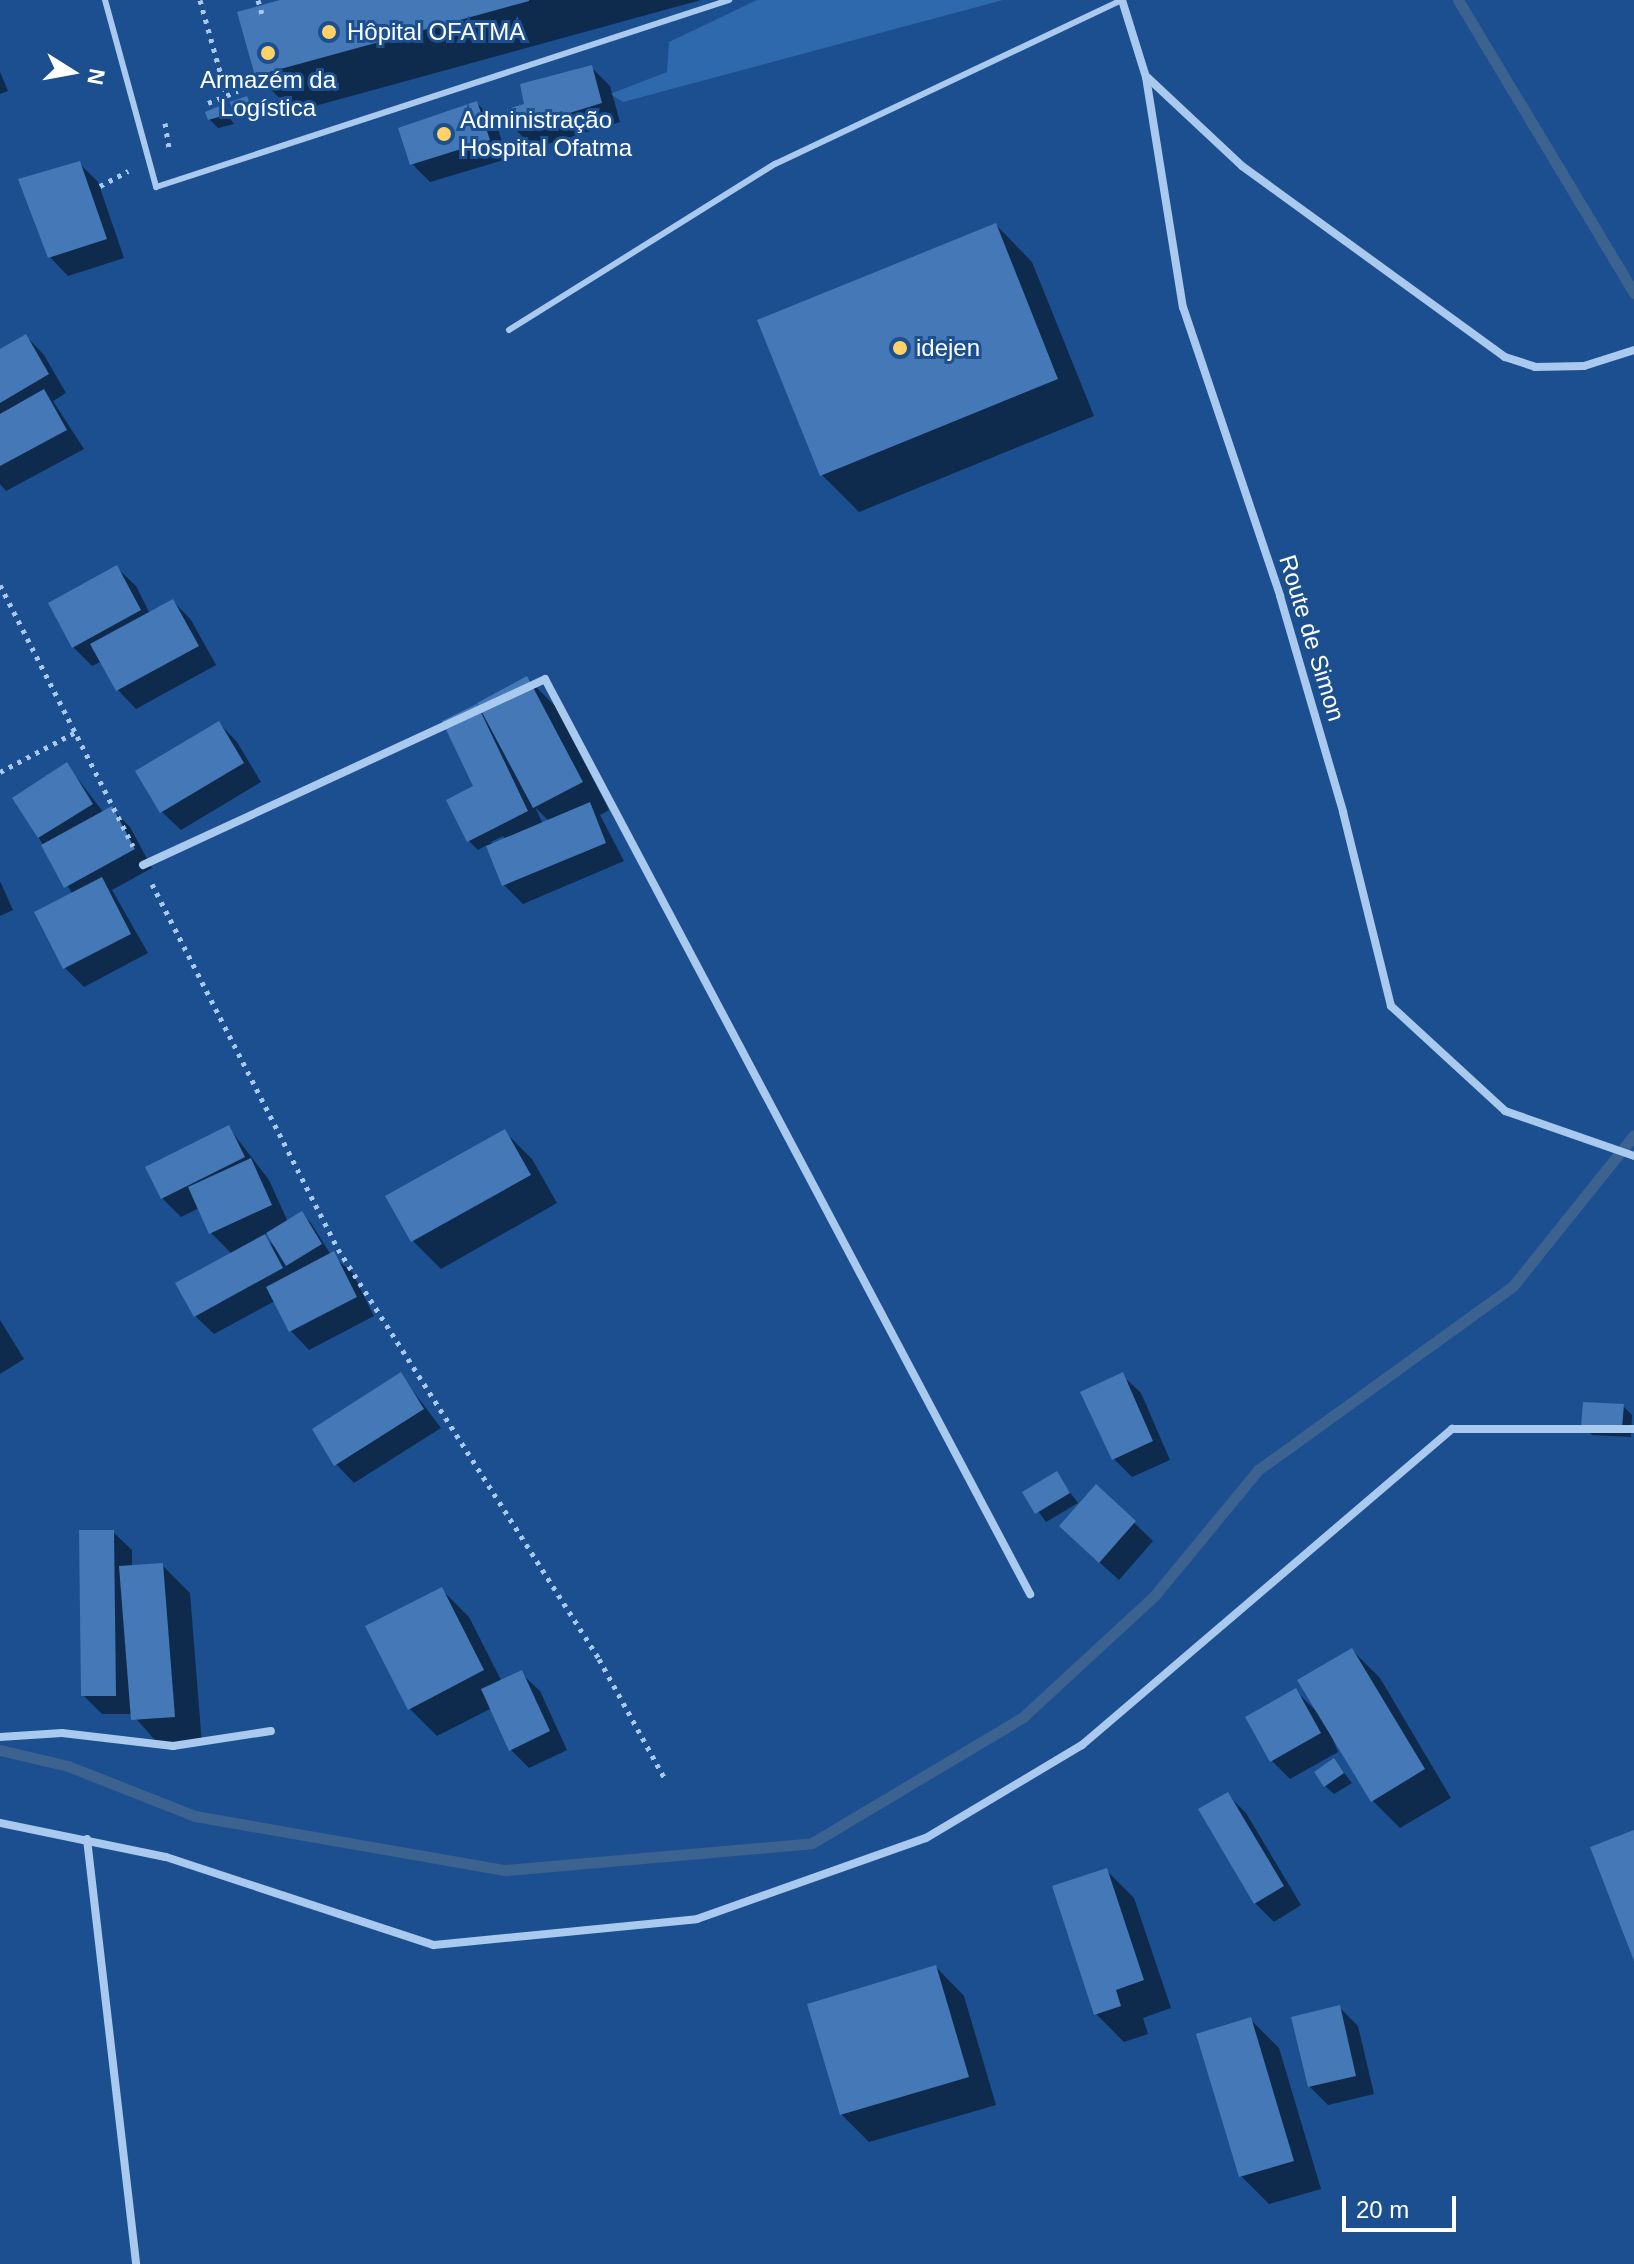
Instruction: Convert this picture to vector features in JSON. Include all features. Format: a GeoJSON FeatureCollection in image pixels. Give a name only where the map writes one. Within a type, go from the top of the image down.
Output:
{"type":"FeatureCollection","features":[{"type":"Feature","properties":{"kind":"street","name":"Route de Simon"},"geometry":{"type":"LineString","coordinates":[[1122,0],[1146,77],[1183,307],[1280,596],[1343,812],[1391,1006],[1505,1111],[1634,1156]]}},
{"type":"Feature","properties":{"kind":"street"},"geometry":{"type":"LineString","coordinates":[[1146,77],[1242,166],[1505,357],[1535,367],[1584,366],[1634,350]]}},
{"type":"Feature","properties":{"kind":"street"},"geometry":{"type":"LineString","coordinates":[[143,865],[545,679],[1030,1594]]}},
{"type":"Feature","properties":{"kind":"street"},"geometry":{"type":"LineString","coordinates":[[0,1823],[166,1857],[434,1945],[697,1919],[926,1838],[1082,1745],[1452,1429],[1634,1429]]}},
{"type":"Feature","properties":{"kind":"street"},"geometry":{"type":"LineString","coordinates":[[0,1737],[62,1733],[173,1746],[271,1731]]}},
{"type":"Feature","properties":{"kind":"street"},"geometry":{"type":"LineString","coordinates":[[87,1839],[136,2264]]}},
{"type":"Feature","properties":{"kind":"lane"},"geometry":{"type":"LineString","coordinates":[[105,0],[156,187],[729,0]]}},
{"type":"Feature","properties":{"kind":"lane"},"geometry":{"type":"LineString","coordinates":[[509,330],[775,164],[1122,0]]}},
{"type":"Feature","properties":{"kind":"path"},"geometry":{"type":"LineString","coordinates":[[200,0],[227,97]]}},
{"type":"Feature","properties":{"kind":"path"},"geometry":{"type":"LineString","coordinates":[[258,0],[263,17]]}},
{"type":"Feature","properties":{"kind":"path"},"geometry":{"type":"LineString","coordinates":[[208,103],[238,91]]}},
{"type":"Feature","properties":{"kind":"path"},"geometry":{"type":"LineString","coordinates":[[0,585],[338,1249],[599,1659],[664,1777]]}},
{"type":"Feature","properties":{"kind":"path"},"geometry":{"type":"LineString","coordinates":[[0,772],[74,733]]}},
{"type":"Feature","properties":{"kind":"shaded area"},"geometry":{"type":"Polygon","coordinates":[[[757,0],[1003,0],[623,102],[610,94],[667,72],[669,42],[757,0]]]}},
{"type":"Feature","properties":{"kind":"building","name":"Hôpital OFATMA"},"geometry":{"type":"Polygon","coordinates":[[[280,0],[529,1],[255,76],[237,12],[280,0]]]}},
{"type":"Feature","properties":{"kind":"building"},"geometry":{"type":"Polygon","coordinates":[[[592,65],[602,103],[514,130],[507,109],[524,104],[520,84],[592,65]]]}},
{"type":"Feature","properties":{"kind":"building"},"geometry":{"type":"Polygon","coordinates":[[[247,96],[251,106],[233,111],[230,102],[247,96]]]}},
{"type":"Feature","properties":{"kind":"building","name":"Administração Hospital Ofatma"},"geometry":{"type":"Polygon","coordinates":[[[477,101],[490,140],[410,165],[398,128],[477,101]]]}},
{"type":"Feature","properties":{"kind":"building"},"geometry":{"type":"Polygon","coordinates":[[[222,105],[226,115],[208,120],[205,112],[222,105]]]}},
{"type":"Feature","properties":{"kind":"building"},"geometry":{"type":"Polygon","coordinates":[[[80,161],[107,239],[48,258],[18,179],[80,161]]]}},
{"type":"Feature","properties":{"kind":"building"},"geometry":{"type":"Polygon","coordinates":[[[996,223],[1058,379],[820,476],[757,320],[996,223]]]}},
{"type":"Feature","properties":{"kind":"building"},"geometry":{"type":"Polygon","coordinates":[[[26,334],[49,374],[0,403],[0,349],[26,334]]]}},
{"type":"Feature","properties":{"kind":"building"},"geometry":{"type":"Polygon","coordinates":[[[44,389],[67,430],[0,466],[0,414],[44,389]]]}},
{"type":"Feature","properties":{"kind":"building"},"geometry":{"type":"Polygon","coordinates":[[[117,565],[141,610],[72,648],[48,603],[117,565]]]}},
{"type":"Feature","properties":{"kind":"building"},"geometry":{"type":"Polygon","coordinates":[[[173,599],[199,646],[116,691],[90,644],[173,599]]]}},
{"type":"Feature","properties":{"kind":"building"},"geometry":{"type":"Polygon","coordinates":[[[527,676],[583,782],[533,808],[477,703],[527,676]]]}},
{"type":"Feature","properties":{"kind":"building"},"geometry":{"type":"Polygon","coordinates":[[[477,704],[528,811],[467,842],[446,800],[473,786],[442,721],[477,704]]]}},
{"type":"Feature","properties":{"kind":"building"},"geometry":{"type":"Polygon","coordinates":[[[219,721],[244,763],[160,813],[135,771],[219,721]]]}},
{"type":"Feature","properties":{"kind":"building"},"geometry":{"type":"Polygon","coordinates":[[[67,762],[93,804],[38,838],[12,798],[67,762]]]}},
{"type":"Feature","properties":{"kind":"building"},"geometry":{"type":"Polygon","coordinates":[[[590,802],[606,843],[502,886],[486,846],[590,802]]]}},
{"type":"Feature","properties":{"kind":"building"},"geometry":{"type":"Polygon","coordinates":[[[112,806],[135,849],[64,888],[41,845],[112,806]]]}},
{"type":"Feature","properties":{"kind":"building"},"geometry":{"type":"Polygon","coordinates":[[[102,877],[131,934],[63,969],[34,912],[102,877]]]}},
{"type":"Feature","properties":{"kind":"building"},"geometry":{"type":"Polygon","coordinates":[[[229,1125],[245,1157],[161,1199],[145,1167],[229,1125]]]}},
{"type":"Feature","properties":{"kind":"building"},"geometry":{"type":"Polygon","coordinates":[[[505,1129],[531,1175],[411,1242],[385,1196],[505,1129]]]}},
{"type":"Feature","properties":{"kind":"building"},"geometry":{"type":"Polygon","coordinates":[[[251,1158],[272,1205],[209,1234],[188,1187],[251,1158]]]}},
{"type":"Feature","properties":{"kind":"building"},"geometry":{"type":"Polygon","coordinates":[[[302,1211],[322,1244],[286,1266],[266,1233],[302,1211]]]}},
{"type":"Feature","properties":{"kind":"building"},"geometry":{"type":"Polygon","coordinates":[[[265,1234],[283,1268],[194,1317],[175,1283],[265,1234]]]}},
{"type":"Feature","properties":{"kind":"building"},"geometry":{"type":"Polygon","coordinates":[[[334,1251],[357,1297],[289,1332],[266,1287],[334,1251]]]}},
{"type":"Feature","properties":{"kind":"building"},"geometry":{"type":"Polygon","coordinates":[[[401,1372],[424,1409],[334,1466],[312,1429],[401,1372]]]}},
{"type":"Feature","properties":{"kind":"building"},"geometry":{"type":"Polygon","coordinates":[[[1123,1372],[1153,1441],[1112,1460],[1080,1392],[1123,1372]]]}},
{"type":"Feature","properties":{"kind":"building"},"geometry":{"type":"Polygon","coordinates":[[[1583,1402],[1624,1404],[1622,1429],[1581,1427],[1583,1402]]]}},
{"type":"Feature","properties":{"kind":"building"},"geometry":{"type":"Polygon","coordinates":[[[1057,1471],[1070,1493],[1035,1514],[1022,1492],[1057,1471]]]}},
{"type":"Feature","properties":{"kind":"building"},"geometry":{"type":"Polygon","coordinates":[[[1096,1484],[1136,1521],[1099,1563],[1059,1526],[1096,1484]]]}},
{"type":"Feature","properties":{"kind":"building"},"geometry":{"type":"Polygon","coordinates":[[[79,1530],[114,1530],[116,1696],[81,1696],[79,1530]]]}},
{"type":"Feature","properties":{"kind":"building"},"geometry":{"type":"Polygon","coordinates":[[[163,1563],[175,1717],[131,1720],[119,1566],[163,1563]]]}},
{"type":"Feature","properties":{"kind":"building"},"geometry":{"type":"Polygon","coordinates":[[[442,1587],[484,1670],[408,1710],[365,1626],[442,1587]]]}},
{"type":"Feature","properties":{"kind":"building"},"geometry":{"type":"Polygon","coordinates":[[[1352,1648],[1425,1769],[1371,1802],[1297,1680],[1352,1648]]]}},
{"type":"Feature","properties":{"kind":"building"},"geometry":{"type":"Polygon","coordinates":[[[522,1670],[550,1731],[509,1751],[481,1689],[522,1670]]]}},
{"type":"Feature","properties":{"kind":"building"},"geometry":{"type":"Polygon","coordinates":[[[1296,1688],[1321,1733],[1270,1762],[1245,1717],[1296,1688]]]}},
{"type":"Feature","properties":{"kind":"building"},"geometry":{"type":"Polygon","coordinates":[[[1334,1758],[1344,1773],[1324,1787],[1314,1772],[1334,1758]]]}},
{"type":"Feature","properties":{"kind":"building"},"geometry":{"type":"Polygon","coordinates":[[[1228,1792],[1284,1886],[1254,1904],[1198,1809],[1228,1792]]]}},
{"type":"Feature","properties":{"kind":"building"},"geometry":{"type":"Polygon","coordinates":[[[1634,1830],[1634,1961],[1590,1847],[1634,1830]]]}},
{"type":"Feature","properties":{"kind":"building"},"geometry":{"type":"Polygon","coordinates":[[[1107,1868],[1144,1980],[1116,1990],[1121,2006],[1094,2015],[1052,1886],[1107,1868]]]}},
{"type":"Feature","properties":{"kind":"building"},"geometry":{"type":"Polygon","coordinates":[[[936,1965],[969,2077],[840,2115],[807,2004],[936,1965]]]}},
{"type":"Feature","properties":{"kind":"building"},"geometry":{"type":"Polygon","coordinates":[[[1340,2005],[1356,2076],[1308,2087],[1291,2017],[1340,2005]]]}},
{"type":"Feature","properties":{"kind":"building"},"geometry":{"type":"Polygon","coordinates":[[[1251,2017],[1294,2161],[1239,2177],[1196,2034],[1251,2017]]]}},
{"type":"Feature","properties":{"kind":"waterway"},"geometry":{"type":"LineString","coordinates":[[1458,0],[1634,293]]}},
{"type":"Feature","properties":{"kind":"waterway"},"geometry":{"type":"LineString","coordinates":[[0,1750],[68,1766],[195,1816],[506,1870],[812,1843],[1023,1717],[1155,1595],[1258,1470],[1513,1286],[1634,1135]]}},
{"type":"Feature","properties":{"kind":"place","name":"Hôpital OFATMA"},"geometry":{"type":"Point","coordinates":[329,32]}},
{"type":"Feature","properties":{"kind":"place","name":"Armazém da Logística"},"geometry":{"type":"Point","coordinates":[268,53]}},
{"type":"Feature","properties":{"kind":"place","name":"Administração Hospital Ofatma"},"geometry":{"type":"Point","coordinates":[444,134]}},
{"type":"Feature","properties":{"kind":"place","name":"idejen"},"geometry":{"type":"Point","coordinates":[900,348]}}]}
